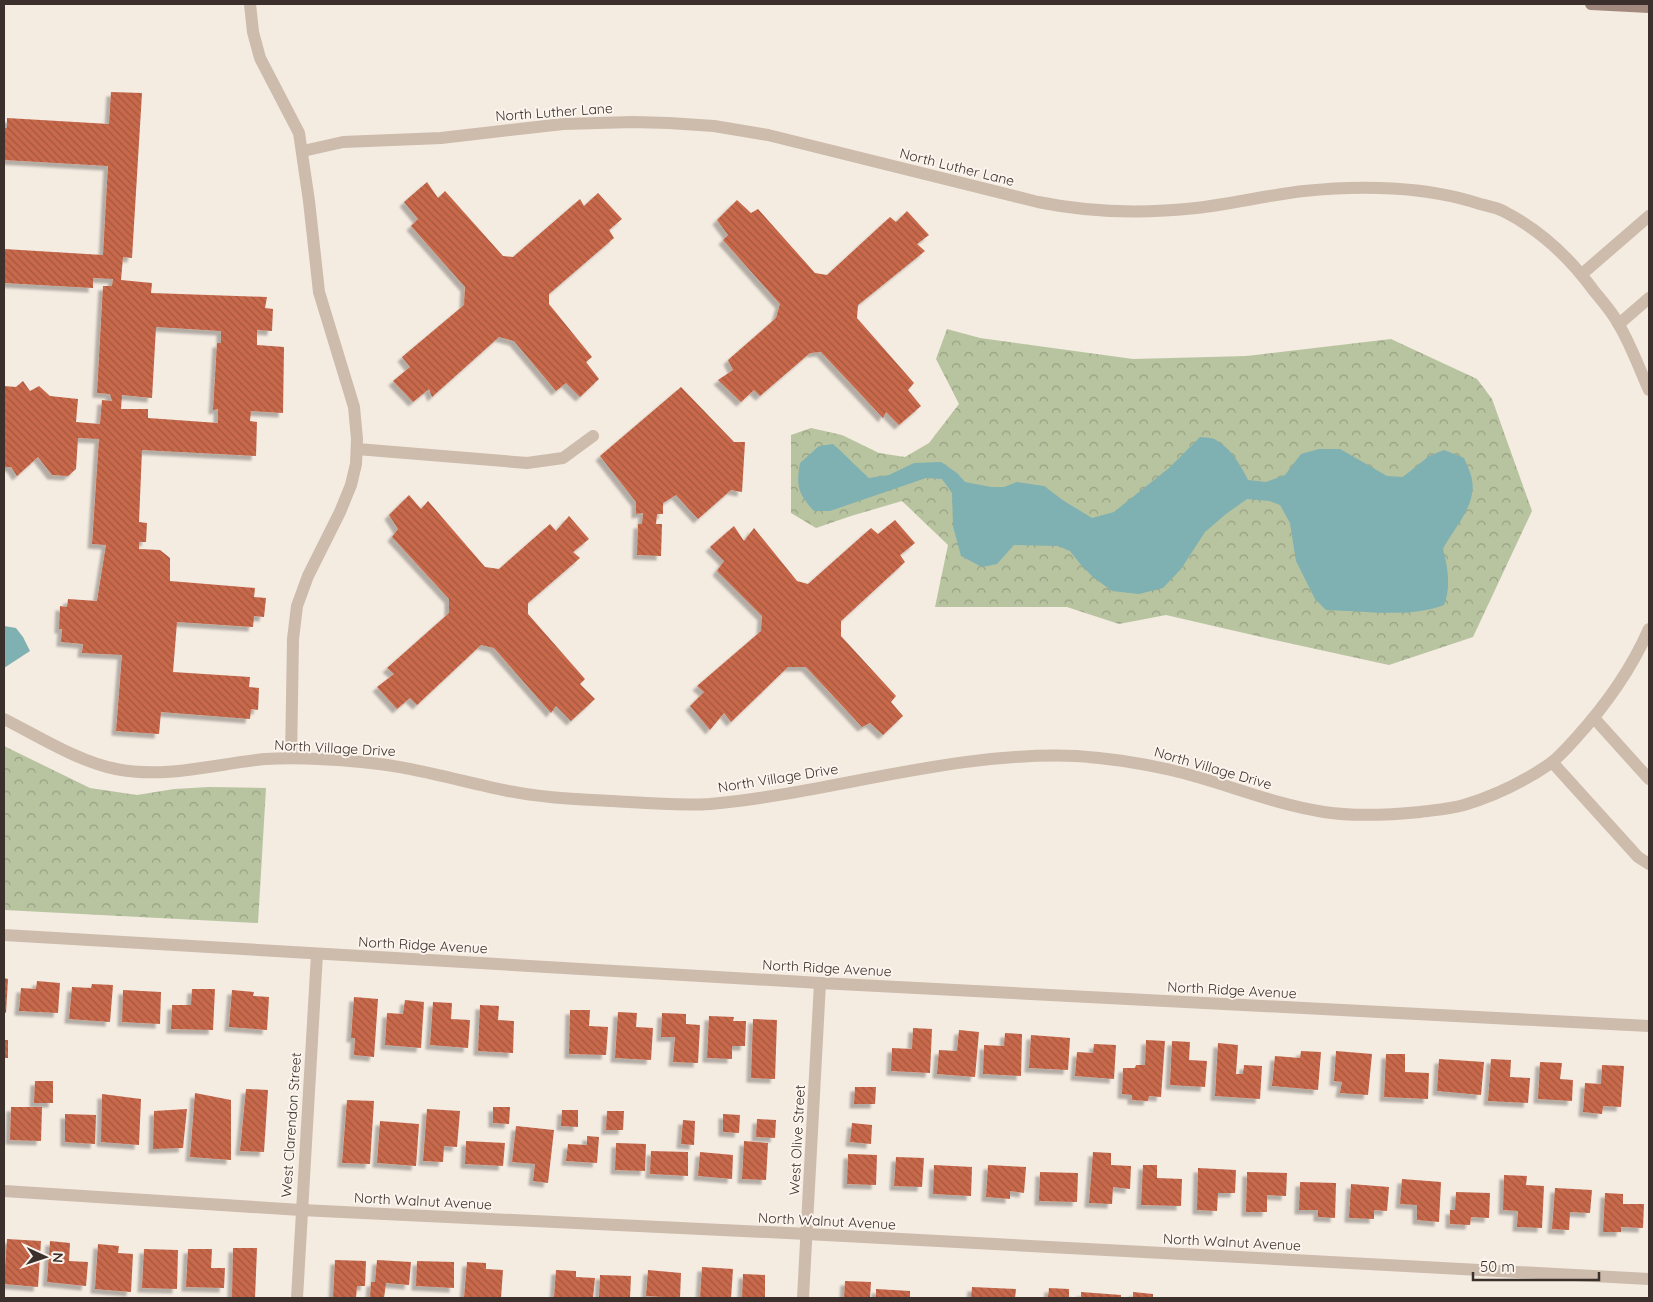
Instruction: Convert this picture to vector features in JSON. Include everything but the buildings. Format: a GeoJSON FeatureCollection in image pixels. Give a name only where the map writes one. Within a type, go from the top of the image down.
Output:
{"type":"FeatureCollection","features":[{"type":"Feature","properties":{"kind":"street"},"geometry":{"type":"LineString","coordinates":[[250,4],[253,32],[260,58],[299,133],[303,151],[319,292],[354,407],[357,449],[351,485],[340,512],[308,576],[297,606],[293,639],[291,758]]}},
{"type":"Feature","properties":{"kind":"street"},"geometry":{"type":"LineString","coordinates":[[1591,4],[1649,7]]}},
{"type":"Feature","properties":{"kind":"street","name":"North Luther Lane"},"geometry":{"type":"LineString","coordinates":[[303,151],[343,142],[448,138],[563,124],[669,123],[714,126],[768,135],[1038,202],[1093,211],[1131,212],[1197,208],[1305,191],[1380,189],[1425,191],[1461,197],[1504,211],[1556,246],[1582,274],[1619,324],[1649,390]]}},
{"type":"Feature","properties":{"kind":"street"},"geometry":{"type":"LineString","coordinates":[[1582,274],[1649,216]]}},
{"type":"Feature","properties":{"kind":"street"},"geometry":{"type":"LineString","coordinates":[[1619,324],[1649,298]]}},
{"type":"Feature","properties":{"kind":"street"},"geometry":{"type":"LineString","coordinates":[[357,449],[527,463],[563,458],[593,436]]}},
{"type":"Feature","properties":{"kind":"street","name":"North Village Drive"},"geometry":{"type":"LineString","coordinates":[[4,719],[87,760],[114,769],[160,773],[291,758],[363,762],[401,767],[513,792],[577,799],[667,805],[705,804],[764,797],[978,760],[1025,756],[1078,756],[1116,760],[1173,770],[1274,801],[1326,812],[1356,815],[1406,814],[1461,806],[1492,795],[1552,762],[1594,718],[1624,676],[1638,653],[1649,629]]}},
{"type":"Feature","properties":{"kind":"street"},"geometry":{"type":"LineString","coordinates":[[1594,718],[1649,780]]}},
{"type":"Feature","properties":{"kind":"street"},"geometry":{"type":"LineString","coordinates":[[1552,762],[1638,857],[1649,864]]}},
{"type":"Feature","properties":{"kind":"street","name":"North Ridge Avenue"},"geometry":{"type":"LineString","coordinates":[[4,935],[820,983],[1649,1026]]}},
{"type":"Feature","properties":{"kind":"street","name":"West Clarendon Street"},"geometry":{"type":"LineString","coordinates":[[297,1298],[317,954]]}},
{"type":"Feature","properties":{"kind":"street","name":"West Olive Street"},"geometry":{"type":"LineString","coordinates":[[803,1298],[820,983]]}},
{"type":"Feature","properties":{"kind":"street","name":"North Walnut Avenue"},"geometry":{"type":"LineString","coordinates":[[4,1191],[301,1210],[807,1234],[1649,1279]]}},
{"type":"Feature","properties":{"kind":"green space"},"geometry":{"type":"Polygon","coordinates":[[[947,329],[980,338],[1133,359],[1247,356],[1391,339],[1477,379],[1492,399],[1532,511],[1473,637],[1389,665],[1166,615],[1119,624],[1067,607],[935,607],[948,545],[902,501],[816,528],[791,513],[791,435],[811,428],[842,435],[879,453],[905,457],[929,443],[959,404],[936,359],[947,329]]]}},
{"type":"Feature","properties":{"kind":"green space"},"geometry":{"type":"Polygon","coordinates":[[[4,746],[90,788],[137,795],[174,789],[209,787],[266,788],[258,923],[4,910],[4,746]]]}},
{"type":"Feature","properties":{"kind":"water"},"geometry":{"type":"Polygon","coordinates":[[[1200,437],[1214,439],[1221,443],[1231,452],[1248,480],[1266,482],[1285,475],[1301,454],[1319,449],[1340,449],[1387,476],[1403,477],[1429,456],[1444,450],[1464,458],[1471,475],[1473,489],[1468,508],[1443,549],[1448,577],[1448,592],[1444,605],[1402,613],[1326,610],[1315,599],[1296,561],[1290,523],[1280,505],[1269,501],[1247,499],[1226,514],[1205,532],[1181,569],[1163,588],[1139,594],[1112,591],[1093,577],[1070,551],[1058,546],[1014,545],[997,564],[982,567],[961,556],[953,526],[952,493],[942,479],[926,478],[830,511],[814,511],[804,500],[798,484],[800,463],[819,446],[833,444],[869,478],[889,475],[914,463],[941,462],[957,473],[965,482],[991,487],[1004,487],[1017,482],[1044,486],[1092,518],[1114,512],[1169,468],[1200,437]]]}},
{"type":"Feature","properties":{"kind":"water"},"geometry":{"type":"Polygon","coordinates":[[[4,626],[16,628],[30,651],[4,668],[4,626]]]}}]}
